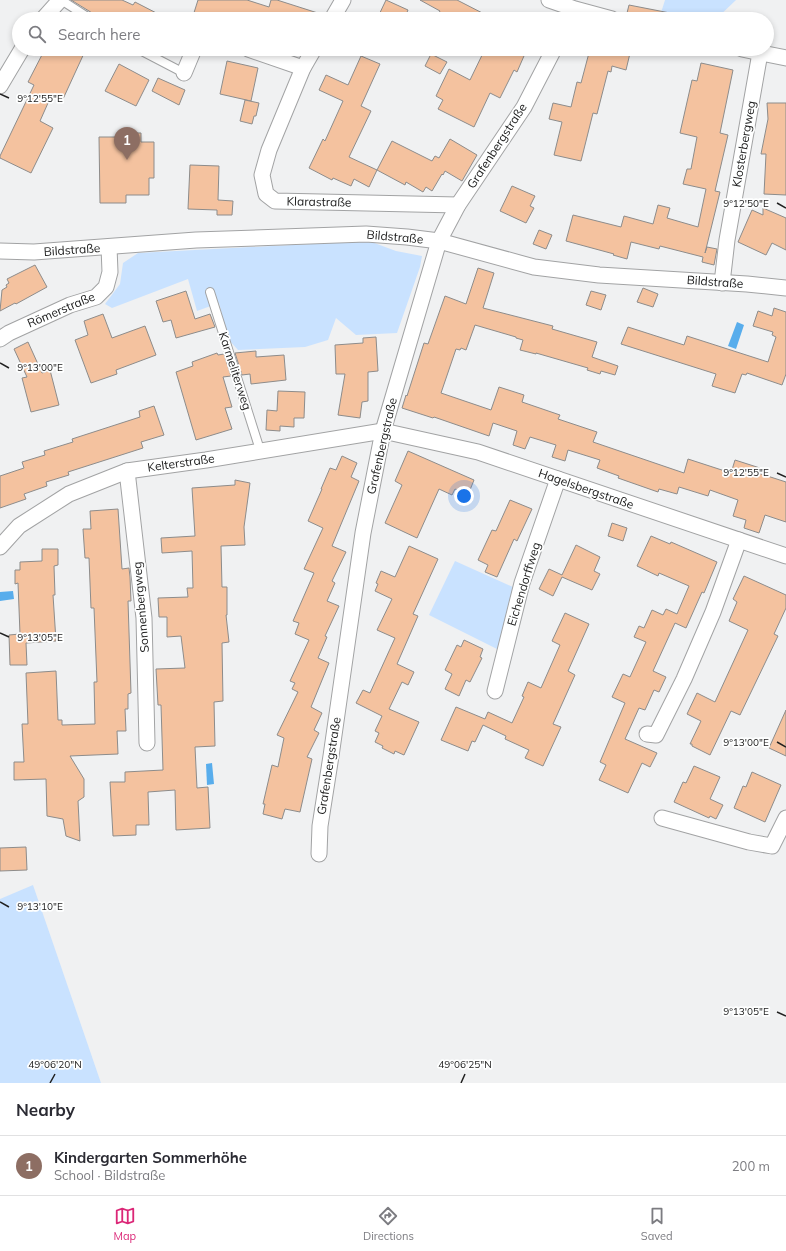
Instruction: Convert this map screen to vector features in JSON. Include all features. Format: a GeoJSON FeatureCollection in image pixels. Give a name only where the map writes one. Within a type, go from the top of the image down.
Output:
{"type":"FeatureCollection","features":[{"type":"Feature","properties":{"kind":"street"},"geometry":{"type":"LineString","coordinates":[[49,12],[60,0]]}},
{"type":"Feature","properties":{"kind":"street"},"geometry":{"type":"LineString","coordinates":[[336,12],[343,0]]}},
{"type":"Feature","properties":{"kind":"street"},"geometry":{"type":"LineString","coordinates":[[549,0],[585,12]]}},
{"type":"Feature","properties":{"kind":"street"},"geometry":{"type":"LineString","coordinates":[[0,86],[18,56]]}},
{"type":"Feature","properties":{"kind":"street"},"geometry":{"type":"LineString","coordinates":[[184,73],[191,56]]}},
{"type":"Feature","properties":{"kind":"street"},"geometry":{"type":"LineString","coordinates":[[268,56],[303,68]]}},
{"type":"Feature","properties":{"kind":"street","name":"Klarastraße"},"geometry":{"type":"LineString","coordinates":[[310,56],[303,68],[269,150],[262,175],[266,194],[275,201],[458,205]]}},
{"type":"Feature","properties":{"kind":"street","name":"Grafenbergstraße"},"geometry":{"type":"LineString","coordinates":[[319,854],[320,826],[363,533],[383,431],[439,241],[458,205],[524,108],[550,56]]}},
{"type":"Feature","properties":{"kind":"street","name":"Klosterbergweg"},"geometry":{"type":"LineString","coordinates":[[722,283],[727,240],[759,56]]}},
{"type":"Feature","properties":{"kind":"street"},"geometry":{"type":"LineString","coordinates":[[774,56],[786,58]]}},
{"type":"Feature","properties":{"kind":"street","name":"Bildstraße"},"geometry":{"type":"LineString","coordinates":[[0,251],[34,252],[196,240],[366,234],[439,241],[534,267],[599,275],[786,288]]}},
{"type":"Feature","properties":{"kind":"street","name":"Römerstraße"},"geometry":{"type":"LineString","coordinates":[[0,338],[70,305],[96,296],[106,287],[110,272],[109,247]]}},
{"type":"Feature","properties":{"kind":"street","name":"Kelterstraße"},"geometry":{"type":"LineString","coordinates":[[0,547],[19,526],[69,494],[127,471],[206,460],[383,431]]}},
{"type":"Feature","properties":{"kind":"street","name":"Hagelsbergstraße"},"geometry":{"type":"LineString","coordinates":[[383,431],[478,452],[786,556]]}},
{"type":"Feature","properties":{"kind":"street","name":"Sonnenbergweg"},"geometry":{"type":"LineString","coordinates":[[127,471],[144,618],[147,743]]}},
{"type":"Feature","properties":{"kind":"street","name":"Eichendorffweg"},"geometry":{"type":"LineString","coordinates":[[495,691],[522,583],[558,479]]}},
{"type":"Feature","properties":{"kind":"street"},"geometry":{"type":"LineString","coordinates":[[648,734],[656,735],[684,679],[713,612],[739,540]]}},
{"type":"Feature","properties":{"kind":"street"},"geometry":{"type":"LineString","coordinates":[[662,818],[749,842],[772,846],[786,818]]}},
{"type":"Feature","properties":{"kind":"lane"},"geometry":{"type":"LineString","coordinates":[[60,0],[80,12]]}},
{"type":"Feature","properties":{"kind":"lane"},"geometry":{"type":"LineString","coordinates":[[151,56],[184,73]]}},
{"type":"Feature","properties":{"kind":"lane","name":"Karmeliterweg"},"geometry":{"type":"LineString","coordinates":[[210,292],[260,450]]}},
{"type":"Feature","properties":{"kind":"shaded area"},"geometry":{"type":"Polygon","coordinates":[[[665,0],[736,0],[723,12],[661,12],[665,0]]]}},
{"type":"Feature","properties":{"kind":"shaded area"},"geometry":{"type":"Polygon","coordinates":[[[369,241],[396,251],[422,256],[420,267],[397,333],[356,335],[336,318],[328,340],[305,347],[238,350],[228,339],[219,303],[197,311],[188,279],[112,308],[105,304],[120,284],[123,263],[138,253],[369,241]]]}},
{"type":"Feature","properties":{"kind":"shaded area"},"geometry":{"type":"Polygon","coordinates":[[[455,561],[515,588],[499,650],[429,615],[455,561]]]}},
{"type":"Feature","properties":{"kind":"shaded area"},"geometry":{"type":"Polygon","coordinates":[[[33,885],[101,1083],[0,1083],[0,899],[33,885]]]}},
{"type":"Feature","properties":{"kind":"water"},"geometry":{"type":"Polygon","coordinates":[[[737,322],[744,325],[736,349],[728,346],[737,322]]]}},
{"type":"Feature","properties":{"kind":"water"},"geometry":{"type":"Polygon","coordinates":[[[13,591],[14,599],[0,601],[0,592],[13,591]]]}},
{"type":"Feature","properties":{"kind":"water"},"geometry":{"type":"Polygon","coordinates":[[[212,763],[214,784],[207,785],[206,764],[212,763]]]}},
{"type":"Feature","properties":{"kind":"building"},"geometry":{"type":"Polygon","coordinates":[[[71,0],[122,0],[133,5],[135,2],[154,12],[91,12],[71,0]]]}},
{"type":"Feature","properties":{"kind":"building"},"geometry":{"type":"Polygon","coordinates":[[[198,0],[247,0],[269,7],[271,0],[277,0],[315,12],[194,12],[198,0]]]}},
{"type":"Feature","properties":{"kind":"building"},"geometry":{"type":"Polygon","coordinates":[[[386,0],[408,10],[407,12],[380,12],[386,0]]]}},
{"type":"Feature","properties":{"kind":"building"},"geometry":{"type":"Polygon","coordinates":[[[420,0],[457,0],[480,12],[440,12],[420,0]]]}},
{"type":"Feature","properties":{"kind":"building"},"geometry":{"type":"Polygon","coordinates":[[[629,5],[665,12],[627,12],[629,5]]]}},
{"type":"Feature","properties":{"kind":"building"},"geometry":{"type":"Polygon","coordinates":[[[41,56],[83,56],[63,99],[52,94],[40,121],[53,128],[31,173],[0,158],[34,85],[28,82],[41,56]]]}},
{"type":"Feature","properties":{"kind":"building"},"geometry":{"type":"Polygon","coordinates":[[[361,56],[380,64],[361,106],[371,111],[349,157],[377,170],[369,187],[354,179],[351,186],[333,178],[332,180],[309,168],[323,139],[325,141],[343,101],[319,90],[326,75],[348,85],[361,56]]]}},
{"type":"Feature","properties":{"kind":"building"},"geometry":{"type":"Polygon","coordinates":[[[430,56],[435,56],[447,62],[440,74],[425,66],[430,56]]]}},
{"type":"Feature","properties":{"kind":"building"},"geometry":{"type":"Polygon","coordinates":[[[482,56],[524,56],[517,72],[514,70],[500,98],[490,93],[474,127],[438,109],[443,100],[436,96],[449,69],[470,80],[482,56]]]}},
{"type":"Feature","properties":{"kind":"building"},"geometry":{"type":"Polygon","coordinates":[[[588,56],[629,56],[626,70],[612,66],[611,72],[608,71],[597,114],[593,113],[581,161],[554,155],[562,122],[549,119],[553,103],[571,107],[577,82],[581,83],[588,56]]]}},
{"type":"Feature","properties":{"kind":"building"},"geometry":{"type":"Polygon","coordinates":[[[227,61],[258,68],[251,101],[220,94],[227,61]]]}},
{"type":"Feature","properties":{"kind":"building"},"geometry":{"type":"Polygon","coordinates":[[[701,63],[733,70],[720,133],[728,135],[715,191],[720,192],[705,253],[707,247],[717,249],[714,265],[702,262],[703,257],[660,246],[659,249],[631,242],[627,259],[566,241],[573,215],[621,227],[624,216],[653,224],[658,205],[670,208],[667,218],[698,227],[706,189],[683,184],[687,169],[691,169],[697,137],[680,133],[692,80],[697,81],[701,63]]]}},
{"type":"Feature","properties":{"kind":"building"},"geometry":{"type":"Polygon","coordinates":[[[119,64],[149,80],[136,106],[105,91],[119,64]]]}},
{"type":"Feature","properties":{"kind":"building"},"geometry":{"type":"Polygon","coordinates":[[[158,78],[185,90],[179,105],[152,91],[158,78]]]}},
{"type":"Feature","properties":{"kind":"building"},"geometry":{"type":"Polygon","coordinates":[[[245,100],[259,103],[256,116],[254,116],[252,124],[240,121],[245,100]]]}},
{"type":"Feature","properties":{"kind":"building"},"geometry":{"type":"Polygon","coordinates":[[[767,103],[786,103],[786,195],[764,194],[766,154],[761,154],[768,119],[767,103]]]}},
{"type":"Feature","properties":{"kind":"building"},"geometry":{"type":"Polygon","coordinates":[[[122,133],[141,133],[141,142],[154,142],[154,178],[149,178],[149,195],[126,195],[126,203],[100,203],[99,137],[122,137],[122,133]]]}},
{"type":"Feature","properties":{"kind":"building"},"geometry":{"type":"Polygon","coordinates":[[[450,139],[477,155],[462,181],[445,171],[432,191],[426,187],[423,192],[406,182],[405,185],[377,170],[392,141],[432,161],[435,156],[439,158],[450,139]]]}},
{"type":"Feature","properties":{"kind":"building"},"geometry":{"type":"Polygon","coordinates":[[[190,165],[219,166],[218,200],[233,201],[232,215],[217,215],[217,210],[188,209],[190,165]]]}},
{"type":"Feature","properties":{"kind":"building"},"geometry":{"type":"Polygon","coordinates":[[[512,186],[535,196],[530,206],[534,208],[526,223],[500,211],[512,186]]]}},
{"type":"Feature","properties":{"kind":"building"},"geometry":{"type":"Polygon","coordinates":[[[763,208],[786,218],[786,250],[772,243],[766,255],[738,242],[752,210],[763,215],[763,208]]]}},
{"type":"Feature","properties":{"kind":"building"},"geometry":{"type":"Polygon","coordinates":[[[539,230],[552,235],[546,249],[533,244],[539,230]]]}},
{"type":"Feature","properties":{"kind":"building"},"geometry":{"type":"Polygon","coordinates":[[[35,265],[47,287],[0,311],[2,290],[7,287],[6,285],[9,283],[7,279],[35,265]]]}},
{"type":"Feature","properties":{"kind":"building"},"geometry":{"type":"Polygon","coordinates":[[[478,268],[494,273],[483,308],[553,326],[552,329],[597,342],[592,357],[618,366],[615,375],[601,371],[600,374],[587,370],[588,368],[520,350],[523,340],[475,325],[466,350],[461,348],[460,350],[456,349],[441,393],[491,410],[499,387],[524,395],[522,402],[560,415],[558,419],[597,432],[593,442],[684,473],[688,459],[731,473],[735,460],[760,468],[758,473],[786,482],[786,522],[765,515],[759,533],[744,528],[746,520],[733,516],[738,500],[710,490],[708,496],[679,487],[677,494],[659,489],[658,492],[618,478],[619,476],[597,468],[600,460],[568,450],[565,461],[552,457],[556,445],[530,437],[525,449],[513,445],[517,431],[493,423],[489,436],[434,417],[433,418],[402,408],[424,343],[428,344],[445,296],[466,304],[478,268]]]}},
{"type":"Feature","properties":{"kind":"building"},"geometry":{"type":"Polygon","coordinates":[[[643,288],[658,294],[653,307],[637,302],[643,288]]]}},
{"type":"Feature","properties":{"kind":"building"},"geometry":{"type":"Polygon","coordinates":[[[186,291],[195,319],[210,314],[215,327],[176,338],[171,320],[163,322],[156,301],[186,291]]]}},
{"type":"Feature","properties":{"kind":"building"},"geometry":{"type":"Polygon","coordinates":[[[591,291],[606,295],[601,310],[586,305],[591,291]]]}},
{"type":"Feature","properties":{"kind":"building"},"geometry":{"type":"Polygon","coordinates":[[[774,308],[786,312],[786,374],[782,385],[747,373],[746,375],[742,374],[735,393],[712,386],[716,374],[621,344],[628,327],[684,345],[687,336],[768,362],[776,337],[772,335],[773,332],[753,326],[758,311],[772,316],[774,308]]]}},
{"type":"Feature","properties":{"kind":"building"},"geometry":{"type":"Polygon","coordinates":[[[103,314],[112,338],[145,326],[156,355],[116,370],[117,374],[91,383],[75,340],[88,335],[84,321],[103,314]]]}},
{"type":"Feature","properties":{"kind":"building"},"geometry":{"type":"Polygon","coordinates":[[[376,337],[378,371],[368,372],[368,401],[362,402],[360,418],[338,415],[345,374],[336,374],[335,345],[363,343],[363,338],[376,337]]]}},
{"type":"Feature","properties":{"kind":"building"},"geometry":{"type":"Polygon","coordinates":[[[28,342],[42,373],[50,370],[59,405],[31,412],[22,378],[27,377],[14,349],[28,342]]]}},
{"type":"Feature","properties":{"kind":"building"},"geometry":{"type":"Polygon","coordinates":[[[256,351],[256,357],[284,355],[286,380],[251,384],[250,374],[242,375],[235,353],[256,351]]]}},
{"type":"Feature","properties":{"kind":"building"},"geometry":{"type":"Polygon","coordinates":[[[217,353],[218,355],[224,354],[231,376],[223,377],[232,407],[225,408],[232,429],[196,440],[176,372],[193,366],[192,362],[217,353]]]}},
{"type":"Feature","properties":{"kind":"building"},"geometry":{"type":"Polygon","coordinates":[[[278,391],[305,392],[304,418],[294,418],[294,427],[280,426],[280,431],[266,430],[267,410],[277,411],[278,391]]]}},
{"type":"Feature","properties":{"kind":"building"},"geometry":{"type":"Polygon","coordinates":[[[154,406],[164,435],[141,442],[143,448],[68,472],[69,475],[46,482],[47,486],[24,494],[26,499],[0,508],[0,476],[24,468],[22,462],[45,455],[44,451],[73,442],[72,439],[140,417],[139,411],[154,406]]]}},
{"type":"Feature","properties":{"kind":"building"},"geometry":{"type":"Polygon","coordinates":[[[408,451],[474,480],[468,495],[455,489],[452,495],[439,489],[417,538],[385,523],[402,485],[395,481],[408,451]]]}},
{"type":"Feature","properties":{"kind":"building"},"geometry":{"type":"Polygon","coordinates":[[[342,456],[357,463],[351,477],[359,481],[332,546],[346,552],[332,581],[335,583],[327,601],[339,606],[325,636],[327,637],[318,658],[329,663],[311,707],[322,713],[314,730],[319,733],[307,757],[312,759],[300,812],[285,809],[282,819],[263,814],[265,804],[263,804],[272,765],[278,767],[284,738],[277,735],[298,692],[292,689],[295,683],[290,681],[309,640],[295,634],[299,623],[293,621],[314,573],[304,569],[323,528],[308,521],[330,468],[336,470],[342,456]]]}},
{"type":"Feature","properties":{"kind":"building"},"geometry":{"type":"Polygon","coordinates":[[[235,480],[250,483],[244,527],[245,545],[221,546],[222,587],[227,587],[226,615],[229,642],[222,643],[223,701],[214,702],[215,746],[195,747],[197,788],[208,787],[210,828],[176,830],[175,790],[148,792],[149,825],[136,825],[136,835],[113,836],[110,782],[125,782],[125,772],[163,770],[161,705],[158,705],[156,669],[185,668],[181,636],[167,637],[167,617],[159,617],[158,598],[188,597],[187,588],[193,588],[192,551],[162,553],[161,538],[195,536],[192,488],[235,485],[235,480]]]}},
{"type":"Feature","properties":{"kind":"building"},"geometry":{"type":"Polygon","coordinates":[[[510,500],[532,509],[517,541],[514,539],[497,577],[485,572],[488,565],[478,560],[492,530],[496,531],[510,500]]]}},
{"type":"Feature","properties":{"kind":"building"},"geometry":{"type":"Polygon","coordinates":[[[118,509],[122,569],[129,568],[130,577],[131,601],[128,601],[131,693],[128,694],[128,709],[125,709],[126,731],[117,731],[118,754],[70,756],[84,779],[84,797],[78,801],[80,841],[66,836],[63,819],[47,816],[46,779],[14,780],[14,762],[24,762],[22,724],[28,724],[26,673],[56,671],[58,720],[62,720],[62,725],[95,724],[94,682],[97,682],[94,608],[91,608],[89,558],[85,558],[83,529],[91,529],[90,511],[118,509]]]}},
{"type":"Feature","properties":{"kind":"building"},"geometry":{"type":"Polygon","coordinates":[[[612,523],[627,528],[623,541],[608,536],[612,523]]]}},
{"type":"Feature","properties":{"kind":"building"},"geometry":{"type":"Polygon","coordinates":[[[651,536],[670,544],[671,542],[717,562],[704,593],[702,592],[686,628],[675,623],[653,671],[666,677],[659,692],[654,690],[645,710],[639,708],[625,739],[657,753],[650,767],[642,763],[628,793],[599,780],[606,765],[600,762],[625,703],[612,697],[623,674],[630,677],[646,642],[634,637],[639,626],[644,628],[652,610],[663,615],[666,609],[677,614],[689,586],[659,573],[658,576],[637,566],[651,536]]]}},
{"type":"Feature","properties":{"kind":"building"},"geometry":{"type":"Polygon","coordinates":[[[576,545],[600,557],[594,571],[600,574],[592,590],[562,577],[553,596],[539,589],[549,569],[562,575],[576,545]]]}},
{"type":"Feature","properties":{"kind":"building"},"geometry":{"type":"Polygon","coordinates":[[[409,546],[438,559],[413,614],[418,616],[397,664],[414,672],[408,685],[402,682],[389,709],[419,722],[404,755],[395,751],[394,754],[382,748],[383,746],[375,742],[379,733],[375,731],[382,716],[356,703],[363,690],[370,693],[395,638],[377,630],[392,599],[375,591],[378,584],[376,583],[381,571],[395,577],[409,546]]]}},
{"type":"Feature","properties":{"kind":"building"},"geometry":{"type":"Polygon","coordinates":[[[42,549],[58,549],[58,565],[54,566],[55,595],[53,595],[56,641],[26,643],[27,665],[10,665],[9,635],[20,634],[18,583],[15,584],[15,570],[20,570],[20,562],[42,561],[42,549]]]}},
{"type":"Feature","properties":{"kind":"building"},"geometry":{"type":"Polygon","coordinates":[[[744,576],[786,595],[786,608],[774,634],[778,636],[740,715],[731,711],[710,755],[690,744],[701,721],[687,714],[697,693],[715,702],[748,630],[729,621],[737,602],[733,599],[744,576]]]}},
{"type":"Feature","properties":{"kind":"building"},"geometry":{"type":"Polygon","coordinates":[[[565,613],[589,624],[568,671],[575,675],[553,724],[561,727],[543,766],[525,758],[529,750],[505,739],[506,736],[483,725],[475,742],[472,741],[468,751],[441,740],[456,707],[485,719],[488,712],[512,723],[524,697],[522,696],[528,682],[541,688],[560,645],[552,641],[565,613]]]}},
{"type":"Feature","properties":{"kind":"building"},"geometry":{"type":"Polygon","coordinates":[[[464,640],[483,649],[480,657],[482,658],[470,682],[466,680],[459,696],[445,689],[452,674],[445,670],[457,645],[461,647],[464,640]]]}},
{"type":"Feature","properties":{"kind":"building"},"geometry":{"type":"Polygon","coordinates":[[[786,710],[786,756],[769,748],[786,710]]]}},
{"type":"Feature","properties":{"kind":"building"},"geometry":{"type":"Polygon","coordinates":[[[694,766],[720,777],[710,799],[723,805],[716,819],[710,816],[709,818],[674,802],[683,782],[686,783],[694,766]]]}},
{"type":"Feature","properties":{"kind":"building"},"geometry":{"type":"Polygon","coordinates":[[[752,772],[781,785],[765,822],[734,808],[743,786],[746,787],[752,772]]]}},
{"type":"Feature","properties":{"kind":"building"},"geometry":{"type":"Polygon","coordinates":[[[26,847],[27,870],[0,871],[0,848],[26,847]]]}},
{"type":"Feature","properties":{"kind":"place","name":"Kindergarten Sommerhöhe"},"geometry":{"type":"Point","coordinates":[127,160]}}]}
